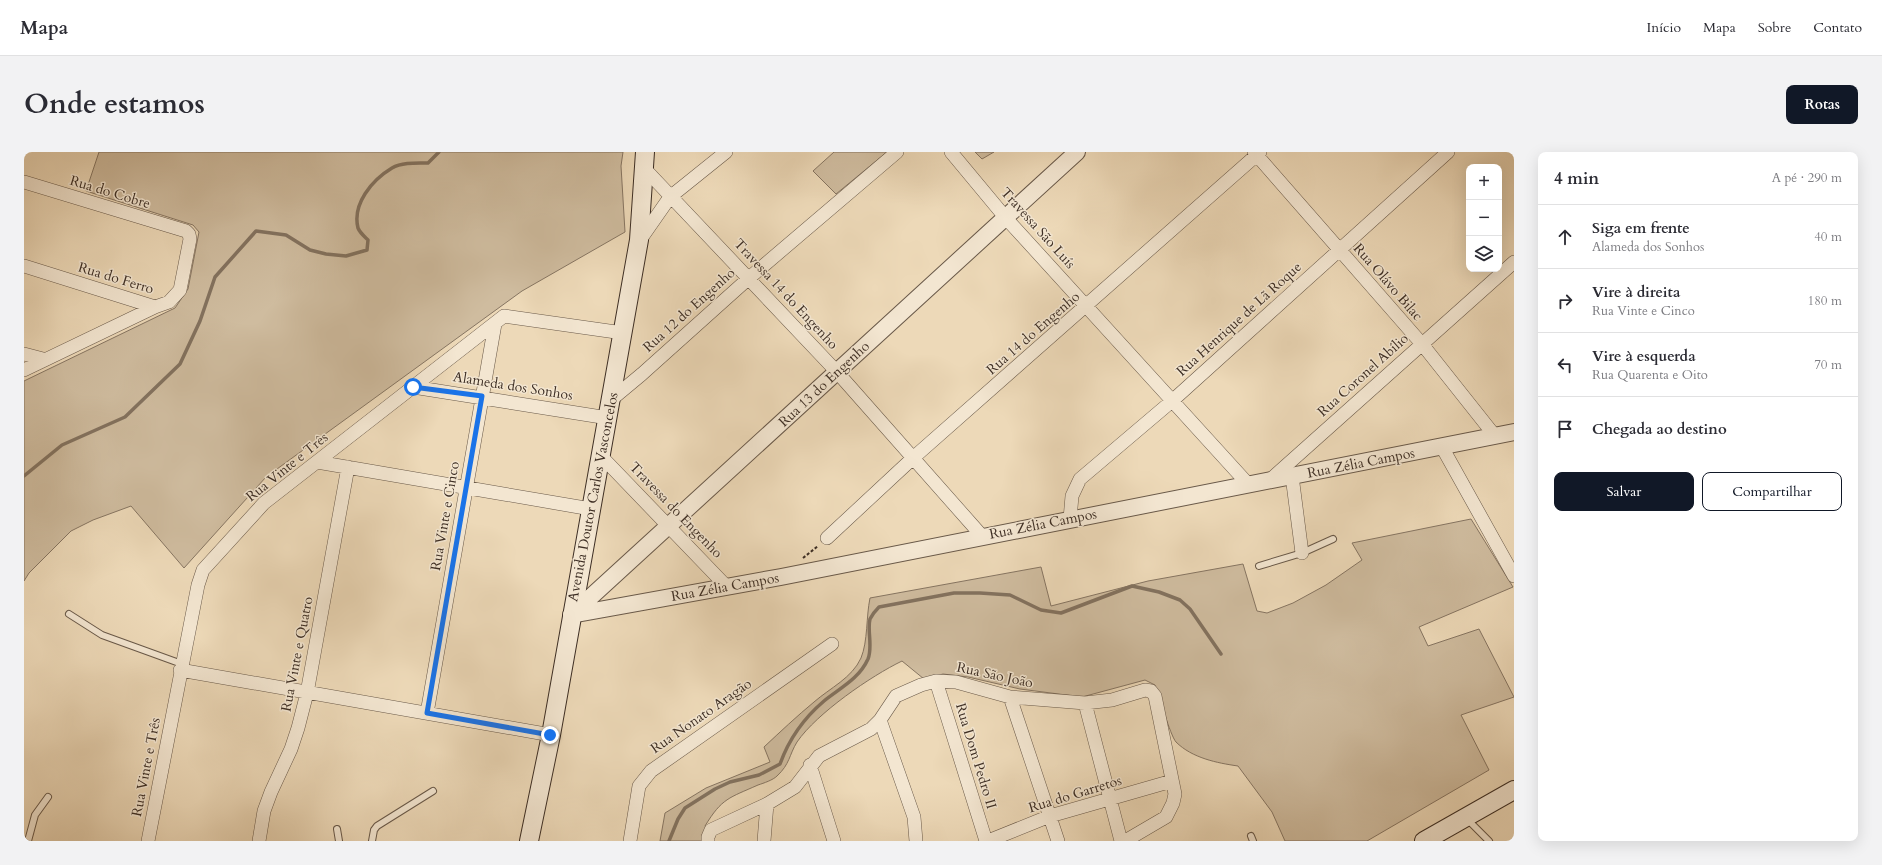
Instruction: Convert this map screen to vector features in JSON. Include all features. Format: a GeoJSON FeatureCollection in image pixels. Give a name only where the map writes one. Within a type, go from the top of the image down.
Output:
{"type":"FeatureCollection","features":[{"type":"Feature","properties":{"kind":"main road","name":"Avenida Doutor Carlos Vasconcelos"},"geometry":{"type":"LineString","coordinates":[[529,841],[550,735],[640,240],[644,160]]}},
{"type":"Feature","properties":{"kind":"main road"},"geometry":{"type":"LineString","coordinates":[[1443,841],[1514,790]]}},
{"type":"Feature","properties":{"kind":"main road"},"geometry":{"type":"LineString","coordinates":[[1424,841],[1514,801]]}},
{"type":"Feature","properties":{"kind":"street"},"geometry":{"type":"LineString","coordinates":[[640,240],[670,196],[726,152]]}},
{"type":"Feature","properties":{"kind":"street","name":"Rua 12 do Engenho"},"geometry":{"type":"LineString","coordinates":[[612,399],[749,278],[897,152]]}},
{"type":"Feature","properties":{"kind":"street","name":"Travessa São Luís"},"geometry":{"type":"LineString","coordinates":[[951,152],[1005,217],[1248,484]]}},
{"type":"Feature","properties":{"kind":"street","name":"Rua 13 do Engenho"},"geometry":{"type":"LineString","coordinates":[[571,615],[1077,152]]}},
{"type":"Feature","properties":{"kind":"street","name":"Rua Henrique de Lã Roque"},"geometry":{"type":"LineString","coordinates":[[1070,519],[1072,496],[1080,479],[1172,402],[1448,152]]}},
{"type":"Feature","properties":{"kind":"street","name":"Rua Olávo Bilac"},"geometry":{"type":"LineString","coordinates":[[1257,153],[1422,344],[1506,432]]}},
{"type":"Feature","properties":{"kind":"street","name":"Rua 14 do Engenho"},"geometry":{"type":"LineString","coordinates":[[827,538],[913,458],[1087,307],[1257,153]]}},
{"type":"Feature","properties":{"kind":"street","name":"Travessa 14 do Engenho"},"geometry":{"type":"LineString","coordinates":[[644,160],[670,196],[837,372],[982,536]]}},
{"type":"Feature","properties":{"kind":"street","name":"Rua do Cobre"},"geometry":{"type":"LineString","coordinates":[[24,182],[186,231]]}},
{"type":"Feature","properties":{"kind":"street","name":"Rua do Ferro"},"geometry":{"type":"LineString","coordinates":[[24,266],[155,307],[169,302],[180,290],[190,239],[189,234],[186,231]]}},
{"type":"Feature","properties":{"kind":"street","name":"Rua Coronel Abílio"},"geometry":{"type":"LineString","coordinates":[[1270,480],[1514,262]]}},
{"type":"Feature","properties":{"kind":"street"},"geometry":{"type":"LineString","coordinates":[[24,370],[43,359],[155,307]]}},
{"type":"Feature","properties":{"kind":"street","name":"Rua Vinte e Três"},"geometry":{"type":"LineString","coordinates":[[148,841],[192,603],[204,570],[264,503],[504,316],[623,333]]}},
{"type":"Feature","properties":{"kind":"street","name":"Rua Vinte e Cinco"},"geometry":{"type":"LineString","coordinates":[[427,713],[495,324]]}},
{"type":"Feature","properties":{"kind":"street"},"geometry":{"type":"LineString","coordinates":[[24,354],[43,359]]}},
{"type":"Feature","properties":{"kind":"street","name":"Alameda dos Sonhos"},"geometry":{"type":"LineString","coordinates":[[413,387],[482,396],[608,418]]}},
{"type":"Feature","properties":{"kind":"street","name":"Rua Zélia Campos"},"geometry":{"type":"LineString","coordinates":[[571,615],[727,587],[1442,447],[1506,432]]}},
{"type":"Feature","properties":{"kind":"street"},"geometry":{"type":"LineString","coordinates":[[1442,447],[1514,576]]}},
{"type":"Feature","properties":{"kind":"street","name":"Travessa do Engenho"},"geometry":{"type":"LineString","coordinates":[[601,456],[727,587]]}},
{"type":"Feature","properties":{"kind":"street"},"geometry":{"type":"LineString","coordinates":[[317,462],[590,509]]}},
{"type":"Feature","properties":{"kind":"street","name":"Rua Vinte e Quatro"},"geometry":{"type":"LineString","coordinates":[[259,841],[264,811],[291,749],[306,693],[348,467]]}},
{"type":"Feature","properties":{"kind":"street"},"geometry":{"type":"LineString","coordinates":[[1292,476],[1302,553]]}},
{"type":"Feature","properties":{"kind":"street","name":"Rua Nonato Aragão"},"geometry":{"type":"LineString","coordinates":[[630,841],[639,786],[647,774],[832,644]]}},
{"type":"Feature","properties":{"kind":"street"},"geometry":{"type":"LineString","coordinates":[[181,667],[306,693],[550,735]]}},
{"type":"Feature","properties":{"kind":"street","name":"Rua São João"},"geometry":{"type":"LineString","coordinates":[[708,839],[711,830],[767,804],[795,787],[810,765],[819,756],[871,729],[880,720],[896,696],[921,685],[936,681],[956,682],[1010,697],[1085,703],[1112,700],[1145,690],[1151,691],[1154,696],[1175,794],[1173,803],[1166,816],[1125,841]]}},
{"type":"Feature","properties":{"kind":"street","name":"Rua Dom Pedro II"},"geometry":{"type":"LineString","coordinates":[[936,681],[987,841]]}},
{"type":"Feature","properties":{"kind":"street"},"geometry":{"type":"LineString","coordinates":[[1010,697],[1058,841]]}},
{"type":"Feature","properties":{"kind":"street"},"geometry":{"type":"LineString","coordinates":[[1085,703],[1121,841]]}},
{"type":"Feature","properties":{"kind":"street"},"geometry":{"type":"LineString","coordinates":[[880,720],[914,817],[916,841]]}},
{"type":"Feature","properties":{"kind":"street"},"geometry":{"type":"LineString","coordinates":[[810,765],[834,841]]}},
{"type":"Feature","properties":{"kind":"street","name":"Rua do Garretos"},"geometry":{"type":"LineString","coordinates":[[987,841],[1050,816],[1172,781]]}},
{"type":"Feature","properties":{"kind":"street"},"geometry":{"type":"LineString","coordinates":[[764,841],[767,804]]}},
{"type":"Feature","properties":{"kind":"lane"},"geometry":{"type":"LineString","coordinates":[[1258,566],[1302,553],[1333,539]]}},
{"type":"Feature","properties":{"kind":"lane"},"geometry":{"type":"LineString","coordinates":[[69,614],[102,635],[181,667]]}},
{"type":"Feature","properties":{"kind":"lane"},"geometry":{"type":"LineString","coordinates":[[372,841],[374,830],[377,826],[433,791]]}},
{"type":"Feature","properties":{"kind":"lane"},"geometry":{"type":"LineString","coordinates":[[28,841],[35,815],[48,798]]}},
{"type":"Feature","properties":{"kind":"lane"},"geometry":{"type":"LineString","coordinates":[[1469,821],[1489,841]]}},
{"type":"Feature","properties":{"kind":"lane"},"geometry":{"type":"LineString","coordinates":[[337,829],[339,841]]}},
{"type":"Feature","properties":{"kind":"shaded area"},"geometry":{"type":"Polygon","coordinates":[[[99,152],[623,152],[621,166],[625,232],[522,291],[266,477],[184,568],[131,506],[93,520],[71,531],[29,573],[24,581],[24,381],[175,308],[188,289],[199,232],[193,225],[86,191],[99,152]]]}},
{"type":"Feature","properties":{"kind":"shaded area"},"geometry":{"type":"Polygon","coordinates":[[[834,152],[887,152],[836,194],[813,171],[834,152]]]}},
{"type":"Feature","properties":{"kind":"shaded area"},"geometry":{"type":"Polygon","coordinates":[[[975,152],[994,152],[982,159],[975,152]]]}},
{"type":"Feature","properties":{"kind":"shaded area"},"geometry":{"type":"Polygon","coordinates":[[[1471,519],[1513,587],[1419,627],[1428,646],[1479,629],[1514,697],[1461,715],[1489,770],[1367,841],[1285,841],[1272,812],[1238,766],[1197,756],[1182,748],[1176,742],[1168,724],[1155,685],[1145,680],[1082,697],[1020,689],[968,677],[943,674],[924,679],[902,661],[875,676],[845,696],[817,719],[797,742],[787,763],[781,772],[775,777],[733,796],[722,804],[705,826],[712,837],[712,841],[660,841],[665,813],[706,788],[770,762],[764,747],[808,707],[852,671],[861,658],[863,651],[870,598],[1041,567],[1051,606],[1148,581],[1243,564],[1257,611],[1267,613],[1293,603],[1326,585],[1362,560],[1352,543],[1471,519]]]}},
{"type":"Feature","properties":{"kind":"waterway"},"geometry":{"type":"LineString","coordinates":[[24,476],[62,445],[125,417],[180,364],[200,321],[215,277],[256,231],[286,235],[310,250],[326,254],[346,256],[367,250],[368,240],[359,230],[357,219],[358,210],[365,194],[377,179],[392,168],[405,164],[428,163],[439,152]]}},
{"type":"Feature","properties":{"kind":"waterway"},"geometry":{"type":"LineString","coordinates":[[669,841],[678,819],[685,808],[715,789],[730,782],[759,775],[780,764],[788,746],[810,714],[824,701],[849,683],[864,666],[869,654],[870,619],[879,607],[954,593],[980,593],[1010,595],[1041,610],[1061,613],[1132,586],[1159,592],[1180,600],[1190,609],[1221,654]]}},
{"type":"Feature","properties":{"kind":"route"},"geometry":{"type":"LineString","coordinates":[[413,387],[482,396],[427,713],[550,735]]}}]}
